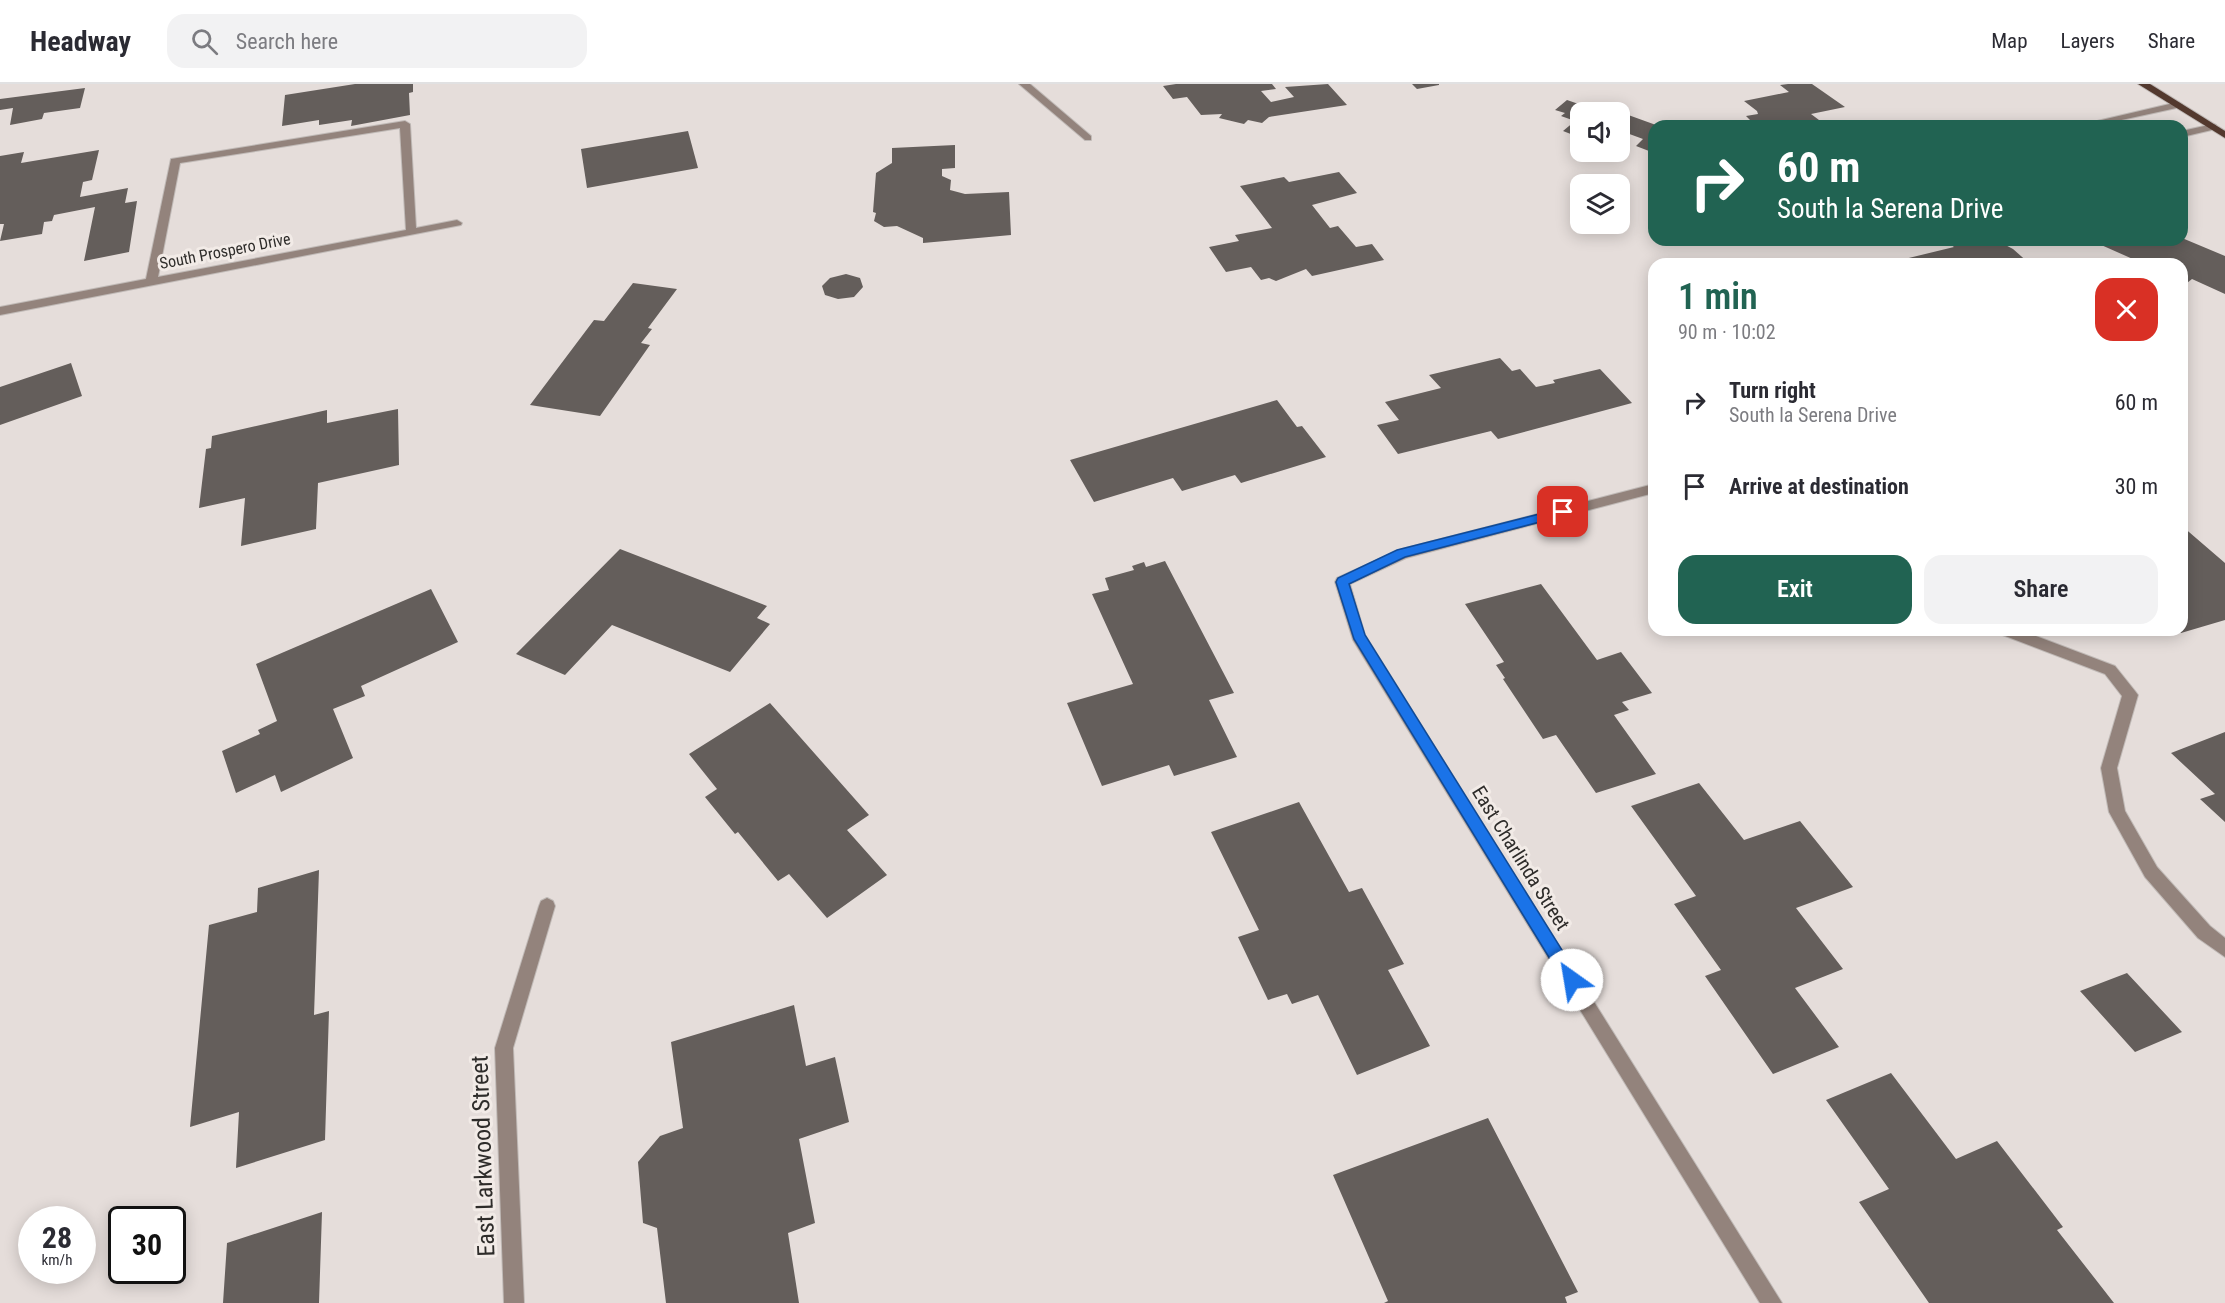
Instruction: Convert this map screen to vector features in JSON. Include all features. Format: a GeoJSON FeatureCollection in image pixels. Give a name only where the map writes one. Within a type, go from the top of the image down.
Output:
{"type":"FeatureCollection","features":[{"type":"Feature","properties":{"kind":"main road"},"geometry":{"type":"LineString","coordinates":[[2144,84],[2225,135]]}},
{"type":"Feature","properties":{"kind":"street"},"geometry":{"type":"LineString","coordinates":[[1024,84],[1088,138]]}},
{"type":"Feature","properties":{"kind":"street"},"geometry":{"type":"LineString","coordinates":[[2109,120],[2178,105]]}},
{"type":"Feature","properties":{"kind":"street"},"geometry":{"type":"LineString","coordinates":[[151,282],[175,161],[405,124],[411,232]]}},
{"type":"Feature","properties":{"kind":"street"},"geometry":{"type":"LineString","coordinates":[[2188,133],[2213,127]]}},
{"type":"Feature","properties":{"kind":"street","name":"South Prospero Drive"},"geometry":{"type":"LineString","coordinates":[[0,311],[457,223]]}},
{"type":"Feature","properties":{"kind":"street","name":"East Charlinda Street"},"geometry":{"type":"LineString","coordinates":[[1648,491],[1402,554],[1342,582],[1359,636],[1772,1303]]}},
{"type":"Feature","properties":{"kind":"street"},"geometry":{"type":"LineString","coordinates":[[2021,636],[2110,670],[2130,696],[2109,768],[2117,812],[2151,872],[2204,932],[2225,949]]}},
{"type":"Feature","properties":{"kind":"street","name":"East Larkwood Street"},"geometry":{"type":"LineString","coordinates":[[514,1303],[504,1047],[547,906]]}},
{"type":"Feature","properties":{"kind":"building"},"geometry":{"type":"Polygon","coordinates":[[[355,84],[413,84],[413,92],[409,93],[410,115],[351,126],[352,120],[319,125],[319,120],[282,126],[285,95],[355,84]]]}},
{"type":"Feature","properties":{"kind":"building"},"geometry":{"type":"Polygon","coordinates":[[[1272,84],[1276,89],[1261,91],[1271,102],[1294,97],[1285,87],[1328,84],[1347,105],[1269,117],[1262,123],[1248,120],[1244,124],[1219,118],[1222,114],[1201,115],[1187,97],[1173,99],[1163,86],[1272,84]]]}},
{"type":"Feature","properties":{"kind":"building"},"geometry":{"type":"Polygon","coordinates":[[[1412,84],[1439,84],[1439,85],[1417,89],[1412,84]]]}},
{"type":"Feature","properties":{"kind":"building"},"geometry":{"type":"Polygon","coordinates":[[[1812,84],[1845,107],[1811,114],[1819,120],[1750,120],[1746,116],[1758,114],[1744,101],[1789,92],[1780,85],[1812,84]]]}},
{"type":"Feature","properties":{"kind":"building"},"geometry":{"type":"Polygon","coordinates":[[[85,88],[80,108],[44,113],[42,119],[10,125],[13,108],[0,110],[0,99],[85,88]]]}},
{"type":"Feature","properties":{"kind":"building"},"geometry":{"type":"Polygon","coordinates":[[[1567,100],[1573,102],[1570,102],[1570,119],[1561,116],[1565,113],[1555,110],[1567,100]]]}},
{"type":"Feature","properties":{"kind":"building"},"geometry":{"type":"Polygon","coordinates":[[[1630,116],[1648,122],[1648,151],[1636,146],[1643,139],[1630,134],[1630,116]]]}},
{"type":"Feature","properties":{"kind":"building"},"geometry":{"type":"Polygon","coordinates":[[[1570,125],[1570,134],[1563,131],[1570,125]]]}},
{"type":"Feature","properties":{"kind":"building"},"geometry":{"type":"Polygon","coordinates":[[[688,131],[698,168],[587,188],[581,149],[688,131]]]}},
{"type":"Feature","properties":{"kind":"building"},"geometry":{"type":"Polygon","coordinates":[[[955,145],[955,168],[942,169],[942,176],[951,180],[950,190],[965,194],[1009,192],[1011,235],[923,243],[923,238],[897,226],[884,227],[874,221],[876,173],[892,163],[892,148],[955,145]]]}},
{"type":"Feature","properties":{"kind":"building"},"geometry":{"type":"Polygon","coordinates":[[[99,150],[92,180],[83,182],[80,197],[128,188],[125,203],[137,201],[129,252],[84,261],[95,207],[54,215],[52,221],[44,222],[42,234],[0,241],[4,224],[0,224],[0,156],[24,152],[21,163],[99,150]]]}},
{"type":"Feature","properties":{"kind":"building"},"geometry":{"type":"Polygon","coordinates":[[[1339,172],[1357,193],[1312,205],[1330,228],[1338,226],[1356,247],[1372,244],[1384,260],[1312,276],[1306,269],[1276,281],[1269,278],[1261,280],[1251,267],[1226,272],[1209,247],[1239,241],[1235,235],[1272,228],[1240,186],[1284,177],[1289,182],[1339,172]]]}},
{"type":"Feature","properties":{"kind":"building"},"geometry":{"type":"Polygon","coordinates":[[[2188,241],[2225,256],[2225,294],[2192,279],[2188,282],[2188,258],[2130,258],[2104,246],[2188,246],[2188,241]]]}},
{"type":"Feature","properties":{"kind":"building"},"geometry":{"type":"Polygon","coordinates":[[[2007,246],[2023,258],[1909,258],[1954,247],[2007,246]]]}},
{"type":"Feature","properties":{"kind":"building"},"geometry":{"type":"Polygon","coordinates":[[[846,274],[860,278],[863,287],[854,297],[838,299],[825,295],[822,286],[830,278],[846,274]]]}},
{"type":"Feature","properties":{"kind":"building"},"geometry":{"type":"Polygon","coordinates":[[[633,283],[677,289],[648,328],[652,329],[641,343],[650,345],[600,416],[530,405],[594,320],[604,321],[633,283]]]}},
{"type":"Feature","properties":{"kind":"building"},"geometry":{"type":"Polygon","coordinates":[[[1500,358],[1512,371],[1520,369],[1536,387],[1555,383],[1553,380],[1600,369],[1632,403],[1498,439],[1491,431],[1398,454],[1377,425],[1399,420],[1385,402],[1441,388],[1429,375],[1500,358]]]}},
{"type":"Feature","properties":{"kind":"building"},"geometry":{"type":"Polygon","coordinates":[[[71,363],[82,396],[0,425],[0,387],[71,363]]]}},
{"type":"Feature","properties":{"kind":"building"},"geometry":{"type":"Polygon","coordinates":[[[1277,400],[1297,427],[1302,426],[1326,457],[1241,483],[1235,475],[1182,491],[1173,478],[1094,502],[1070,460],[1277,400]]]}},
{"type":"Feature","properties":{"kind":"building"},"geometry":{"type":"Polygon","coordinates":[[[398,409],[399,465],[318,483],[316,529],[241,546],[245,498],[199,508],[206,449],[211,448],[212,436],[327,410],[327,423],[398,409]]]}},
{"type":"Feature","properties":{"kind":"building"},"geometry":{"type":"Polygon","coordinates":[[[2188,531],[2225,563],[2225,620],[2188,631],[2188,531]]]}},
{"type":"Feature","properties":{"kind":"building"},"geometry":{"type":"Polygon","coordinates":[[[620,549],[767,606],[757,618],[770,624],[730,672],[612,625],[565,675],[516,654],[620,549]]]}},
{"type":"Feature","properties":{"kind":"building"},"geometry":{"type":"Polygon","coordinates":[[[1165,561],[1234,693],[1209,700],[1237,757],[1174,776],[1169,765],[1102,786],[1067,703],[1133,684],[1092,594],[1109,590],[1105,578],[1134,570],[1132,566],[1144,562],[1146,567],[1165,561]]]}},
{"type":"Feature","properties":{"kind":"building"},"geometry":{"type":"Polygon","coordinates":[[[1541,584],[1597,660],[1621,652],[1652,693],[1622,702],[1629,710],[1614,715],[1656,774],[1596,793],[1556,735],[1543,739],[1503,679],[1505,678],[1496,665],[1504,662],[1465,604],[1541,584]]]}},
{"type":"Feature","properties":{"kind":"building"},"geometry":{"type":"Polygon","coordinates":[[[431,589],[458,642],[361,686],[365,696],[333,709],[353,758],[281,792],[275,775],[236,793],[222,751],[260,734],[258,730],[277,721],[256,664],[431,589]]]}},
{"type":"Feature","properties":{"kind":"building"},"geometry":{"type":"Polygon","coordinates":[[[770,703],[869,815],[847,830],[887,875],[827,918],[789,874],[778,881],[738,832],[735,834],[705,797],[717,789],[689,754],[770,703]]]}},
{"type":"Feature","properties":{"kind":"building"},"geometry":{"type":"Polygon","coordinates":[[[2225,732],[2225,822],[2200,799],[2215,794],[2171,753],[2225,732]]]}},
{"type":"Feature","properties":{"kind":"building"},"geometry":{"type":"Polygon","coordinates":[[[1699,783],[1744,840],[1800,821],[1853,887],[1796,908],[1843,969],[1795,988],[1839,1047],[1773,1074],[1705,976],[1721,970],[1674,904],[1696,896],[1631,806],[1699,783]]]}},
{"type":"Feature","properties":{"kind":"building"},"geometry":{"type":"Polygon","coordinates":[[[1299,802],[1349,892],[1362,888],[1404,964],[1388,970],[1430,1046],[1357,1075],[1318,995],[1292,1004],[1287,994],[1268,1000],[1238,937],[1259,930],[1211,832],[1299,802]]]}},
{"type":"Feature","properties":{"kind":"building"},"geometry":{"type":"Polygon","coordinates":[[[319,870],[314,1015],[329,1011],[325,1140],[236,1168],[239,1112],[190,1127],[209,925],[257,912],[258,888],[319,870]]]}},
{"type":"Feature","properties":{"kind":"building"},"geometry":{"type":"Polygon","coordinates":[[[2127,973],[2182,1032],[2135,1052],[2080,991],[2127,973]]]}},
{"type":"Feature","properties":{"kind":"building"},"geometry":{"type":"Polygon","coordinates":[[[794,1005],[806,1066],[835,1057],[849,1122],[799,1139],[815,1223],[788,1233],[799,1303],[666,1303],[657,1228],[643,1223],[638,1162],[660,1136],[683,1128],[671,1042],[794,1005]]]}},
{"type":"Feature","properties":{"kind":"building"},"geometry":{"type":"Polygon","coordinates":[[[1891,1073],[1956,1159],[1997,1141],[2063,1227],[2057,1230],[2114,1303],[1929,1303],[1859,1202],[1889,1189],[1826,1100],[1891,1073]]]}},
{"type":"Feature","properties":{"kind":"building"},"geometry":{"type":"Polygon","coordinates":[[[1488,1118],[1578,1292],[1565,1297],[1567,1303],[1384,1303],[1388,1301],[1333,1175],[1488,1118]]]}},
{"type":"Feature","properties":{"kind":"building"},"geometry":{"type":"Polygon","coordinates":[[[322,1212],[319,1303],[223,1303],[227,1243],[322,1212]]]}},
{"type":"Feature","properties":{"kind":"route"},"geometry":{"type":"LineString","coordinates":[[1563,512],[1402,554],[1342,582],[1359,636],[1572,980]]}}]}
